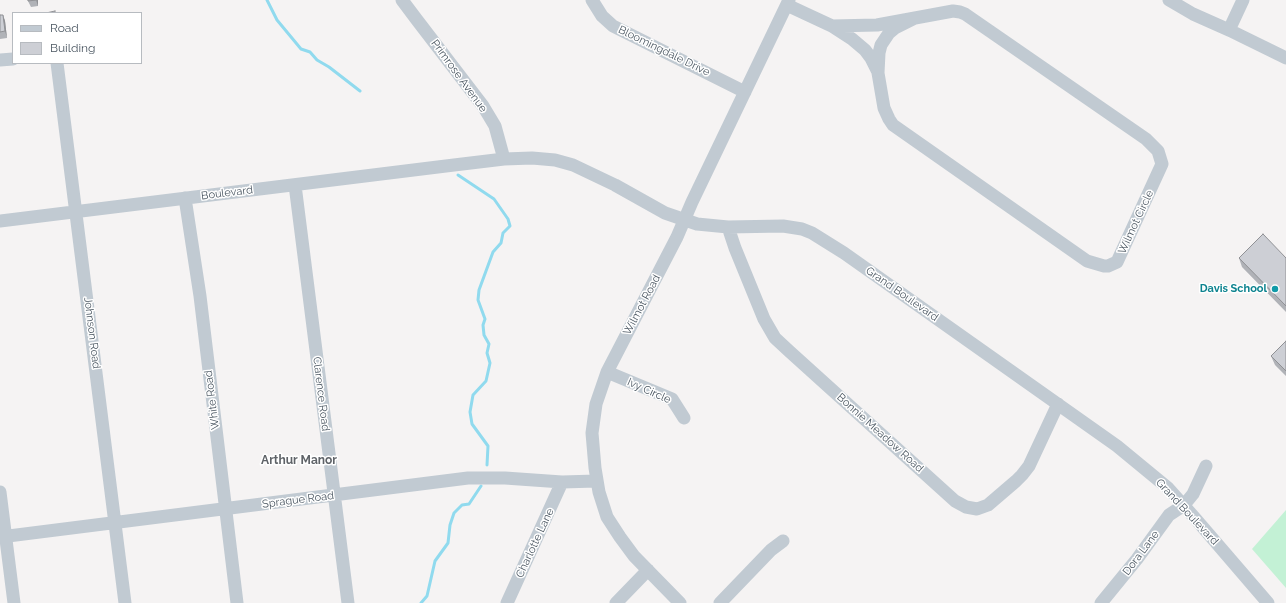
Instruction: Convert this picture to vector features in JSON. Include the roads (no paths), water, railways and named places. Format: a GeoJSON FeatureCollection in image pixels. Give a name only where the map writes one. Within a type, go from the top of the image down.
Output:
{"type":"FeatureCollection","features":[{"type":"Feature","properties":{"kind":"street","name":"Primrose Avenue"},"geometry":{"type":"LineString","coordinates":[[402,0],[483,106],[495,126],[504,159]]}},
{"type":"Feature","properties":{"kind":"street","name":"Bloomingdale Drive"},"geometry":{"type":"LineString","coordinates":[[592,0],[602,16],[613,26],[745,92]]}},
{"type":"Feature","properties":{"kind":"street"},"geometry":{"type":"LineString","coordinates":[[1169,0],[1193,14],[1286,58]]}},
{"type":"Feature","properties":{"kind":"street"},"geometry":{"type":"LineString","coordinates":[[1229,30],[1243,0]]}},
{"type":"Feature","properties":{"kind":"street","name":"Wilmot Road"},"geometry":{"type":"LineString","coordinates":[[680,603],[634,556],[612,526],[596,481],[593,446],[593,420],[596,404],[607,372],[677,237],[788,2]]}},
{"type":"Feature","properties":{"kind":"street","name":"Wilmot Circle"},"geometry":{"type":"LineString","coordinates":[[788,2],[832,26],[852,39],[865,50],[871,58],[878,73]]}},
{"type":"Feature","properties":{"kind":"street","name":"Wilmot Circle"},"geometry":{"type":"LineString","coordinates":[[832,26],[878,25],[913,20],[953,11],[965,14],[1154,146],[1158,151],[1162,164],[1117,262],[1104,266],[1087,261],[893,125],[886,114],[878,73],[878,53],[884,40],[895,28],[913,20]]}},
{"type":"Feature","properties":{"kind":"street"},"geometry":{"type":"LineString","coordinates":[[0,60],[12,59]]}},
{"type":"Feature","properties":{"kind":"street","name":"Johnson Road"},"geometry":{"type":"LineString","coordinates":[[57,64],[125,603]]}},
{"type":"Feature","properties":{"kind":"street","name":"Grand Boulevard"},"geometry":{"type":"LineString","coordinates":[[454,165],[504,159],[532,158],[555,160],[573,165],[615,185],[665,213],[697,224],[728,227],[783,226],[802,229],[812,233],[844,253],[1117,446],[1168,488],[1268,603]]}},
{"type":"Feature","properties":{"kind":"street","name":"Boulevard"},"geometry":{"type":"LineString","coordinates":[[0,221],[454,165]]}},
{"type":"Feature","properties":{"kind":"street","name":"Clarence Road"},"geometry":{"type":"LineString","coordinates":[[295,185],[348,603]]}},
{"type":"Feature","properties":{"kind":"street","name":"White Road"},"geometry":{"type":"LineString","coordinates":[[185,198],[200,296],[237,603]]}},
{"type":"Feature","properties":{"kind":"street","name":"Bonnie Meadow Road"},"geometry":{"type":"LineString","coordinates":[[728,227],[764,320],[775,338],[955,501],[966,507],[977,509],[988,505],[1016,482],[1029,466],[1058,404]]}},
{"type":"Feature","properties":{"kind":"street","name":"Ivy Circle"},"geometry":{"type":"LineString","coordinates":[[607,372],[672,399],[684,418]]}},
{"type":"Feature","properties":{"kind":"street","name":"Dora Lane"},"geometry":{"type":"LineString","coordinates":[[1101,603],[1137,560],[1169,515],[1184,505],[1193,494],[1206,466]]}},
{"type":"Feature","properties":{"kind":"street","name":"Sprague Road"},"geometry":{"type":"LineString","coordinates":[[3,537],[468,478],[505,478],[562,482],[596,481]]}},
{"type":"Feature","properties":{"kind":"street","name":"Charlotte Lane"},"geometry":{"type":"LineString","coordinates":[[507,603],[562,482]]}},
{"type":"Feature","properties":{"kind":"street"},"geometry":{"type":"LineString","coordinates":[[0,492],[3,537],[14,603]]}},
{"type":"Feature","properties":{"kind":"street"},"geometry":{"type":"LineString","coordinates":[[720,603],[771,550],[783,541]]}},
{"type":"Feature","properties":{"kind":"street"},"geometry":{"type":"LineString","coordinates":[[616,603],[648,570]]}},
{"type":"Feature","properties":{"kind":"waterway"},"geometry":{"type":"LineString","coordinates":[[267,0],[277,20],[301,49],[310,52],[317,60],[329,67],[360,91]]}},
{"type":"Feature","properties":{"kind":"waterway"},"geometry":{"type":"LineString","coordinates":[[458,175],[494,199],[508,219],[510,226],[503,233],[501,243],[493,252],[479,290],[478,300],[485,319],[483,325],[484,335],[489,344],[487,353],[490,363],[486,381],[473,395],[470,412],[472,424],[488,446],[487,465]]}},
{"type":"Feature","properties":{"kind":"waterway"},"geometry":{"type":"LineString","coordinates":[[421,603],[427,596],[435,561],[448,543],[450,525],[454,513],[462,505],[469,504],[481,486]]}},
{"type":"Feature","properties":{"kind":"place","name":"Davis School"},"geometry":{"type":"Point","coordinates":[1275,289]}},
{"type":"Feature","properties":{"kind":"district","name":"Arthur Manor"},"geometry":{"type":"Point","coordinates":[299,460]}}]}
